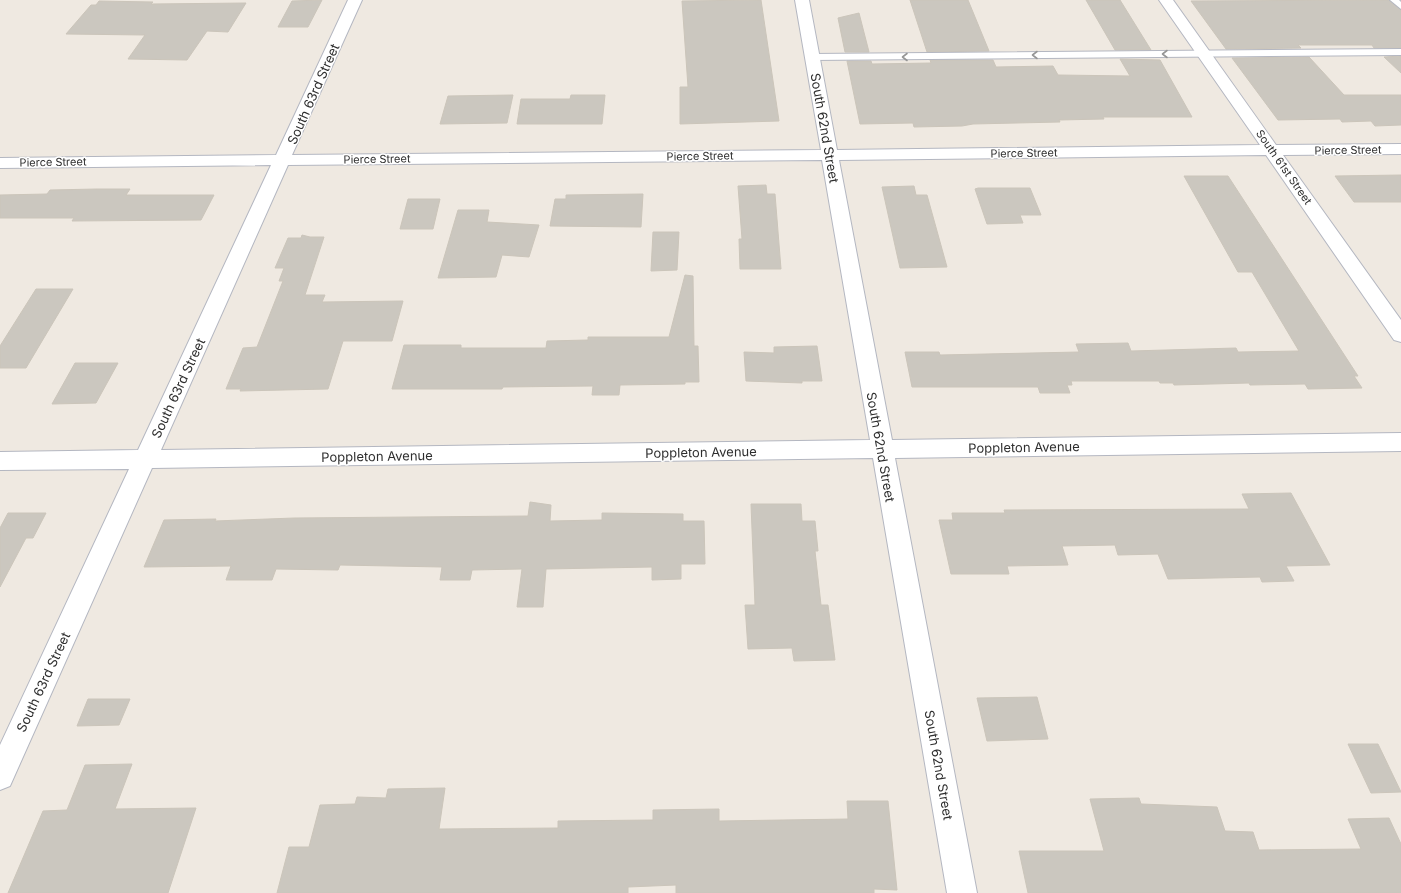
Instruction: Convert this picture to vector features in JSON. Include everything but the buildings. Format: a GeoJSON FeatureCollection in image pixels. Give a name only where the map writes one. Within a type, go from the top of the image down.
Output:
{"type":"FeatureCollection","features":[{"type":"Feature","properties":{"kind":"street","name":"South 63rd Street"},"geometry":{"type":"LineString","coordinates":[[0,776],[355,0]]}},
{"type":"Feature","properties":{"kind":"street","name":"South 62nd Street"},"geometry":{"type":"LineString","coordinates":[[802,0],[881,449],[962,893]]}},
{"type":"Feature","properties":{"kind":"street","name":"South 61st Street"},"geometry":{"type":"LineString","coordinates":[[1166,0],[1401,335]]}},
{"type":"Feature","properties":{"kind":"street","name":"Pierce Street"},"geometry":{"type":"LineString","coordinates":[[0,163],[1401,149]]}},
{"type":"Feature","properties":{"kind":"street","name":"Poppleton Avenue"},"geometry":{"type":"LineString","coordinates":[[0,461],[1401,442]]}},
{"type":"Feature","properties":{"kind":"lane"},"geometry":{"type":"LineString","coordinates":[[1394,0],[1401,6]]}},
{"type":"Feature","properties":{"kind":"lane"},"geometry":{"type":"LineString","coordinates":[[812,57],[1401,52]]}}]}
